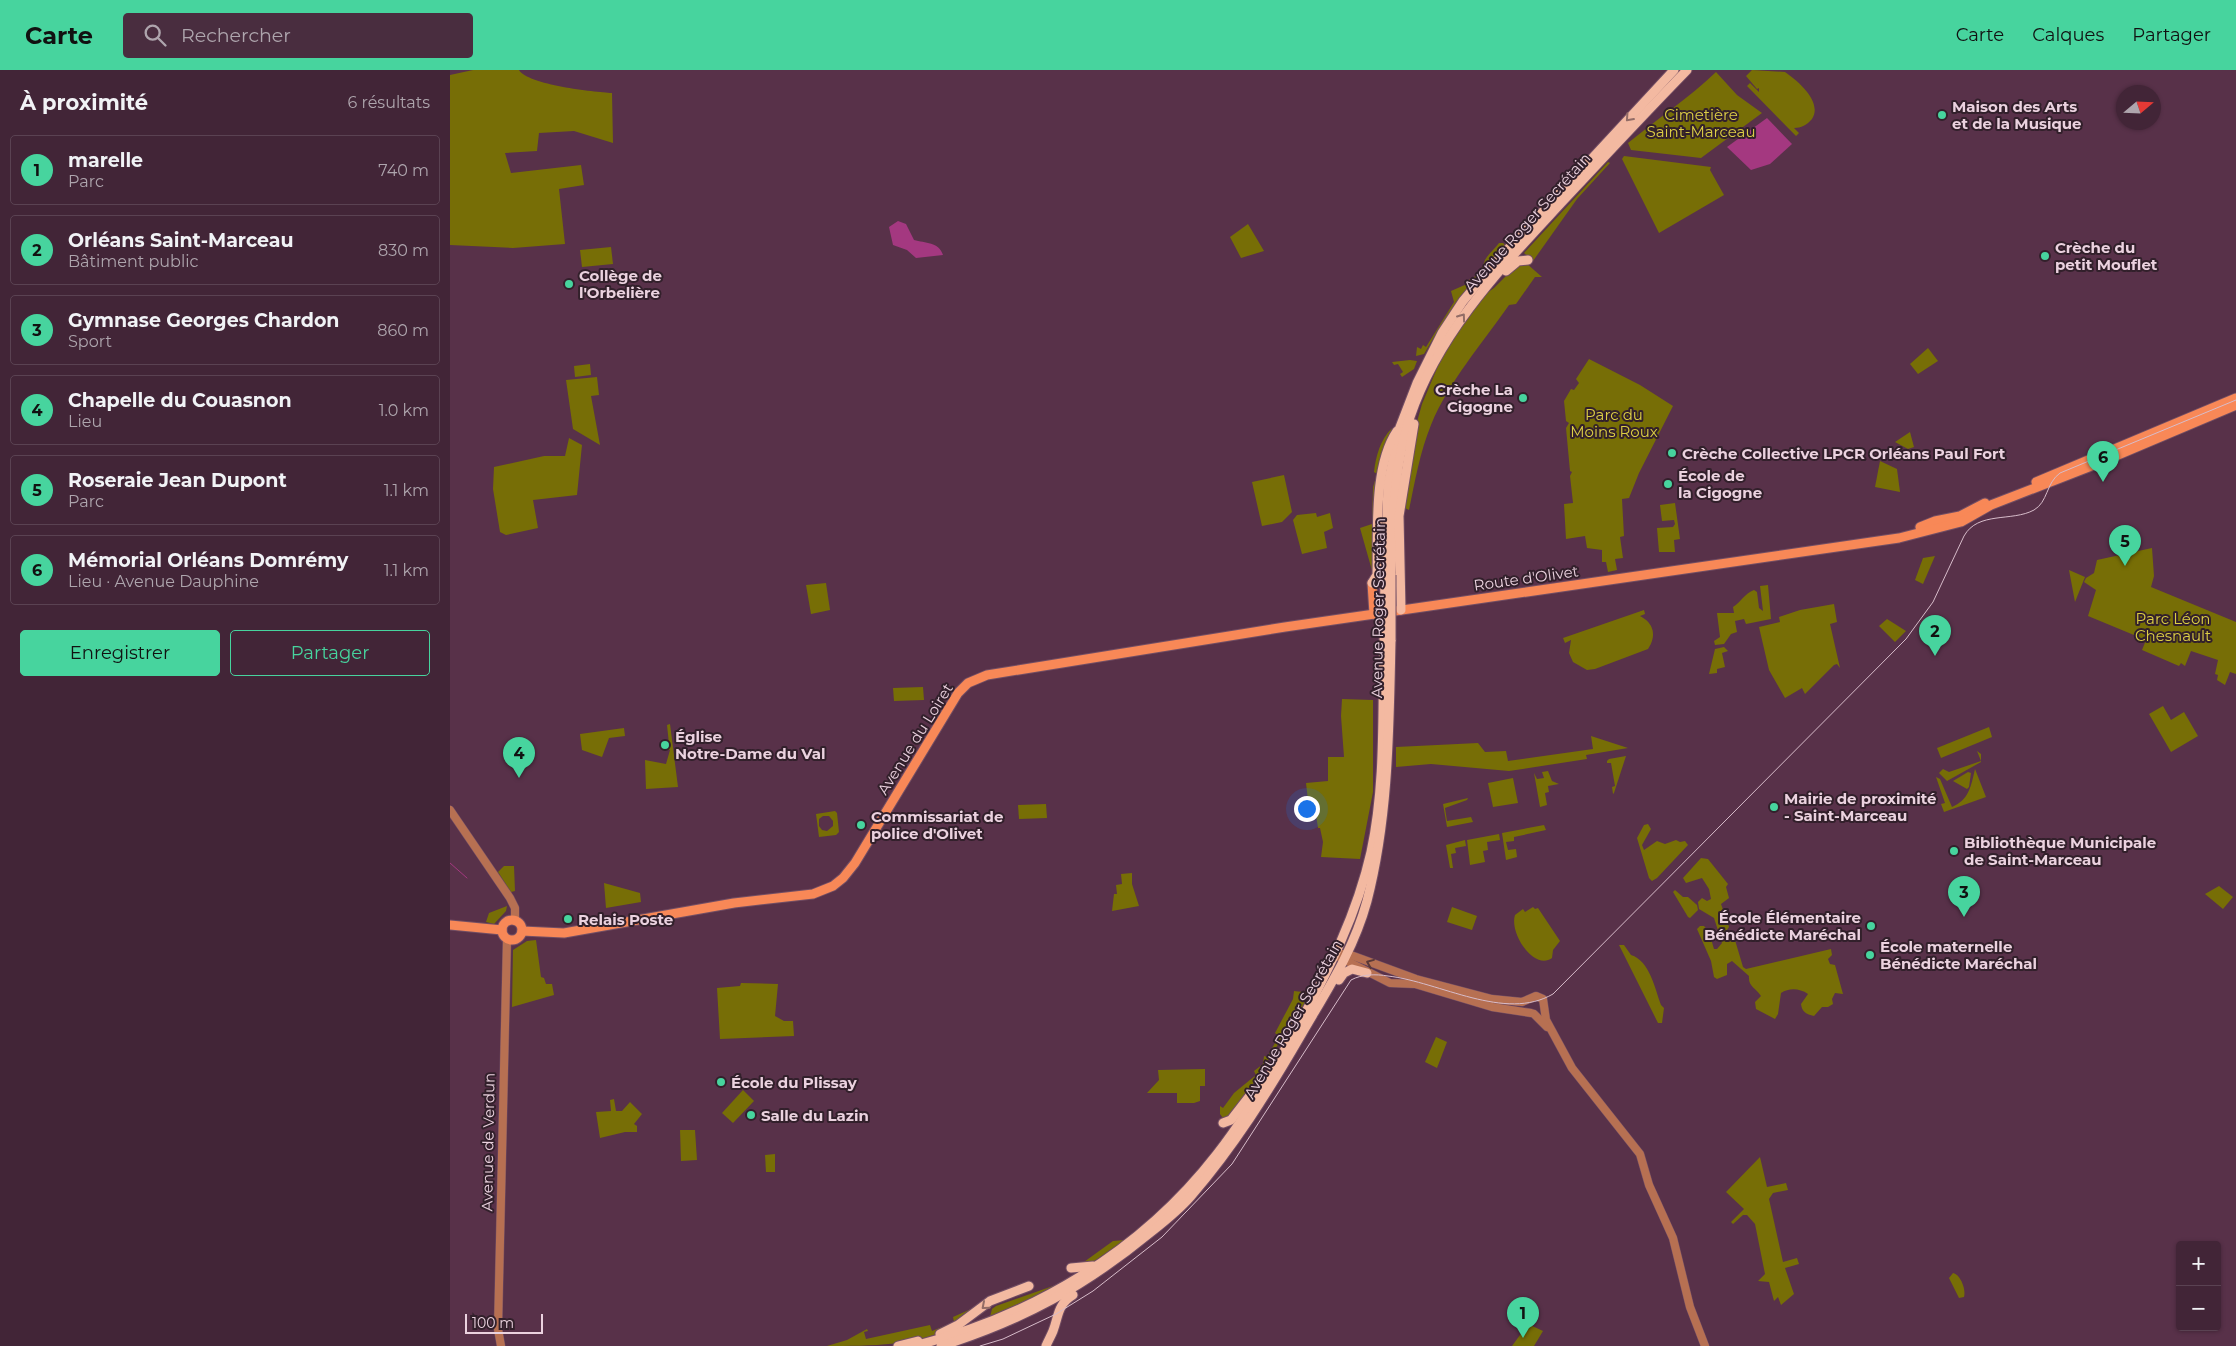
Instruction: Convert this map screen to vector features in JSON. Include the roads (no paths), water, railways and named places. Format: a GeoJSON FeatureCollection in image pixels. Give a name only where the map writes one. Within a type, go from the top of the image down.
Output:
{"type":"FeatureCollection","features":[{"type":"Feature","properties":{"kind":"main road","name":"Avenue Roger Secrétain"},"geometry":{"type":"LineString","coordinates":[[941,1346],[1060,1297],[1116,1261],[1168,1219],[1249,1109],[1316,1003],[1342,956],[1367,900],[1382,825],[1388,757],[1388,484],[1400,427],[1426,364],[1452,316],[1496,262],[1674,70]]}},
{"type":"Feature","properties":{"kind":"main road","name":"Avenue Roger Secrétain"},"geometry":{"type":"LineString","coordinates":[[1388,575],[1393,510],[1401,450],[1410,418],[1439,352],[1476,297],[1613,147],[1687,70]]}},
{"type":"Feature","properties":{"kind":"main road"},"geometry":{"type":"LineString","coordinates":[[1476,297],[1493,285],[1518,260],[1528,260]]}},
{"type":"Feature","properties":{"kind":"main road"},"geometry":{"type":"LineString","coordinates":[[1419,359],[1425,356],[1440,330],[1452,316]]}},
{"type":"Feature","properties":{"kind":"main road"},"geometry":{"type":"LineString","coordinates":[[1401,610],[1400,516],[1408,453],[1421,390]]}},
{"type":"Feature","properties":{"kind":"main road"},"geometry":{"type":"LineString","coordinates":[[2043,482],[2236,398]]}},
{"type":"Feature","properties":{"kind":"main road"},"geometry":{"type":"LineString","coordinates":[[2043,482],[2099,463],[2236,405]]}},
{"type":"Feature","properties":{"kind":"main road"},"geometry":{"type":"LineString","coordinates":[[1374,614],[1372,583],[1377,575],[1380,487],[1390,441],[1400,427]]}},
{"type":"Feature","properties":{"kind":"main road","name":"Route d'Olivet"},"geometry":{"type":"LineString","coordinates":[[1163,646],[1892,538],[1935,521],[1967,516],[2043,482]]}},
{"type":"Feature","properties":{"kind":"main road","name":"Avenue Roger Secrétain"},"geometry":{"type":"LineString","coordinates":[[1342,956],[1366,870],[1377,815],[1387,640]]}},
{"type":"Feature","properties":{"kind":"main road","name":"Avenue du Loiret"},"geometry":{"type":"LineString","coordinates":[[522,931],[564,933],[734,903],[809,894],[824,890],[843,878],[855,863],[953,700],[968,683],[987,675],[1163,646]]}},
{"type":"Feature","properties":{"kind":"main road"},"geometry":{"type":"LineString","coordinates":[[515,921],[520,925],[522,931],[516,939],[507,939],[503,935],[502,930],[506,922],[515,921]]}},
{"type":"Feature","properties":{"kind":"main road"},"geometry":{"type":"LineString","coordinates":[[450,925],[502,930]]}},
{"type":"Feature","properties":{"kind":"main road"},"geometry":{"type":"LineString","coordinates":[[1302,1034],[1346,971],[1354,969],[1367,973]]}},
{"type":"Feature","properties":{"kind":"main road","name":"Avenue Roger Secrétain"},"geometry":{"type":"LineString","coordinates":[[998,1323],[1060,1290],[1149,1227],[1188,1193],[1235,1142],[1302,1034],[1316,1003]]}},
{"type":"Feature","properties":{"kind":"main road"},"geometry":{"type":"LineString","coordinates":[[1223,1123],[1231,1120],[1255,1089],[1299,1018],[1316,1003]]}},
{"type":"Feature","properties":{"kind":"main road"},"geometry":{"type":"LineString","coordinates":[[1046,1346],[1061,1305],[1136,1246]]}},
{"type":"Feature","properties":{"kind":"main road"},"geometry":{"type":"LineString","coordinates":[[1071,1268],[1096,1265]]}},
{"type":"Feature","properties":{"kind":"main road"},"geometry":{"type":"LineString","coordinates":[[898,1346],[948,1331],[979,1311],[990,1300],[1029,1286]]}},
{"type":"Feature","properties":{"kind":"main road","name":"Avenue Roger Secrétain"},"geometry":{"type":"LineString","coordinates":[[914,1346],[979,1330]]}},
{"type":"Feature","properties":{"kind":"street"},"geometry":{"type":"LineString","coordinates":[[450,810],[510,898],[515,908],[515,921]]}},
{"type":"Feature","properties":{"kind":"street","name":"Avenue de Verdun"},"geometry":{"type":"LineString","coordinates":[[500,1346],[498,1302],[507,939]]}},
{"type":"Feature","properties":{"kind":"street"},"geometry":{"type":"LineString","coordinates":[[1342,956],[1492,1000],[1518,1002],[1530,997],[1541,997],[1545,1004],[1544,1009],[1550,1030],[1579,1079],[1640,1154],[1649,1185],[1673,1238],[1690,1306],[1705,1346]]}},
{"type":"Feature","properties":{"kind":"street"},"geometry":{"type":"LineString","coordinates":[[1342,956],[1367,973],[1390,983],[1415,984],[1492,1007],[1533,1014],[1540,1013],[1544,1009]]}},
{"type":"Feature","properties":{"kind":"street"},"geometry":{"type":"LineString","coordinates":[[1390,983],[1391,971]]}},
{"type":"Feature","properties":{"kind":"street"},"geometry":{"type":"LineString","coordinates":[[1530,997],[1526,1006],[1550,1030]]}},
{"type":"Feature","properties":{"kind":"waterway"},"geometry":{"type":"LineString","coordinates":[[450,863],[467,878]]}},
{"type":"Feature","properties":{"kind":"tram line"},"geometry":{"type":"LineString","coordinates":[[980,1346],[1003,1339],[1056,1314],[1093,1291],[1162,1237],[1232,1164],[1351,980],[1369,975],[1388,976],[1472,998],[1514,1004],[1534,1002],[1553,994],[1906,639],[1933,602],[1964,536],[1970,528],[1986,520],[2016,516],[2034,510],[2039,507],[2055,477],[2060,473],[2236,400]]}},
{"type":"Feature","properties":{"kind":"place","name":"Maison des Arts et de la Musique"},"geometry":{"type":"Point","coordinates":[1942,115]}},
{"type":"Feature","properties":{"kind":"place","name":"Crèche du petit Mouflet"},"geometry":{"type":"Point","coordinates":[2045,256]}},
{"type":"Feature","properties":{"kind":"place","name":"Collège de l'Orbelière"},"geometry":{"type":"Point","coordinates":[569,284]}},
{"type":"Feature","properties":{"kind":"place","name":"Crèche La Cigogne"},"geometry":{"type":"Point","coordinates":[1523,398]}},
{"type":"Feature","properties":{"kind":"place","name":"Crèche Collective LPCR Orléans Paul Fort"},"geometry":{"type":"Point","coordinates":[1672,453]}},
{"type":"Feature","properties":{"kind":"place","name":"Mémorial Orléans Domrémy"},"geometry":{"type":"Point","coordinates":[2103,482]}},
{"type":"Feature","properties":{"kind":"place","name":"École de la Cigogne"},"geometry":{"type":"Point","coordinates":[1668,484]}},
{"type":"Feature","properties":{"kind":"place","name":"Roseraie Jean Dupont"},"geometry":{"type":"Point","coordinates":[2125,566]}},
{"type":"Feature","properties":{"kind":"place","name":"Orléans Saint-Marceau"},"geometry":{"type":"Point","coordinates":[1935,656]}},
{"type":"Feature","properties":{"kind":"place","name":"Église Notre-Dame du Val"},"geometry":{"type":"Point","coordinates":[665,745]}},
{"type":"Feature","properties":{"kind":"place","name":"Chapelle du Couasnon"},"geometry":{"type":"Point","coordinates":[519,778]}},
{"type":"Feature","properties":{"kind":"place","name":"Mairie de proximité - Saint-Marceau"},"geometry":{"type":"Point","coordinates":[1774,807]}},
{"type":"Feature","properties":{"kind":"place","name":"Commissariat de police d'Olivet"},"geometry":{"type":"Point","coordinates":[861,825]}},
{"type":"Feature","properties":{"kind":"place","name":"Bibliothèque Municipale de Saint-Marceau"},"geometry":{"type":"Point","coordinates":[1954,851]}},
{"type":"Feature","properties":{"kind":"place","name":"Gymnase Georges Chardon"},"geometry":{"type":"Point","coordinates":[1964,917]}},
{"type":"Feature","properties":{"kind":"place","name":"Relais Poste"},"geometry":{"type":"Point","coordinates":[568,919]}},
{"type":"Feature","properties":{"kind":"place","name":"École Élémentaire Bénédicte Maréchal"},"geometry":{"type":"Point","coordinates":[1871,926]}},
{"type":"Feature","properties":{"kind":"place","name":"École maternelle Bénédicte Maréchal"},"geometry":{"type":"Point","coordinates":[1870,955]}},
{"type":"Feature","properties":{"kind":"place","name":"École du Plissay"},"geometry":{"type":"Point","coordinates":[721,1082]}},
{"type":"Feature","properties":{"kind":"place","name":"Salle du Lazin"},"geometry":{"type":"Point","coordinates":[751,1115]}},
{"type":"Feature","properties":{"kind":"place","name":"marelle"},"geometry":{"type":"Point","coordinates":[1523,1338]}},
{"type":"Feature","properties":{"kind":"park label","name":"Cimetière Saint-Marceau"},"geometry":{"type":"Point","coordinates":[1701,122]}},
{"type":"Feature","properties":{"kind":"park label","name":"Parc du Moins Roux"},"geometry":{"type":"Point","coordinates":[1614,422]}},
{"type":"Feature","properties":{"kind":"park label","name":"Parc Léon Chesnault"},"geometry":{"type":"Point","coordinates":[2173,626]}}]}
